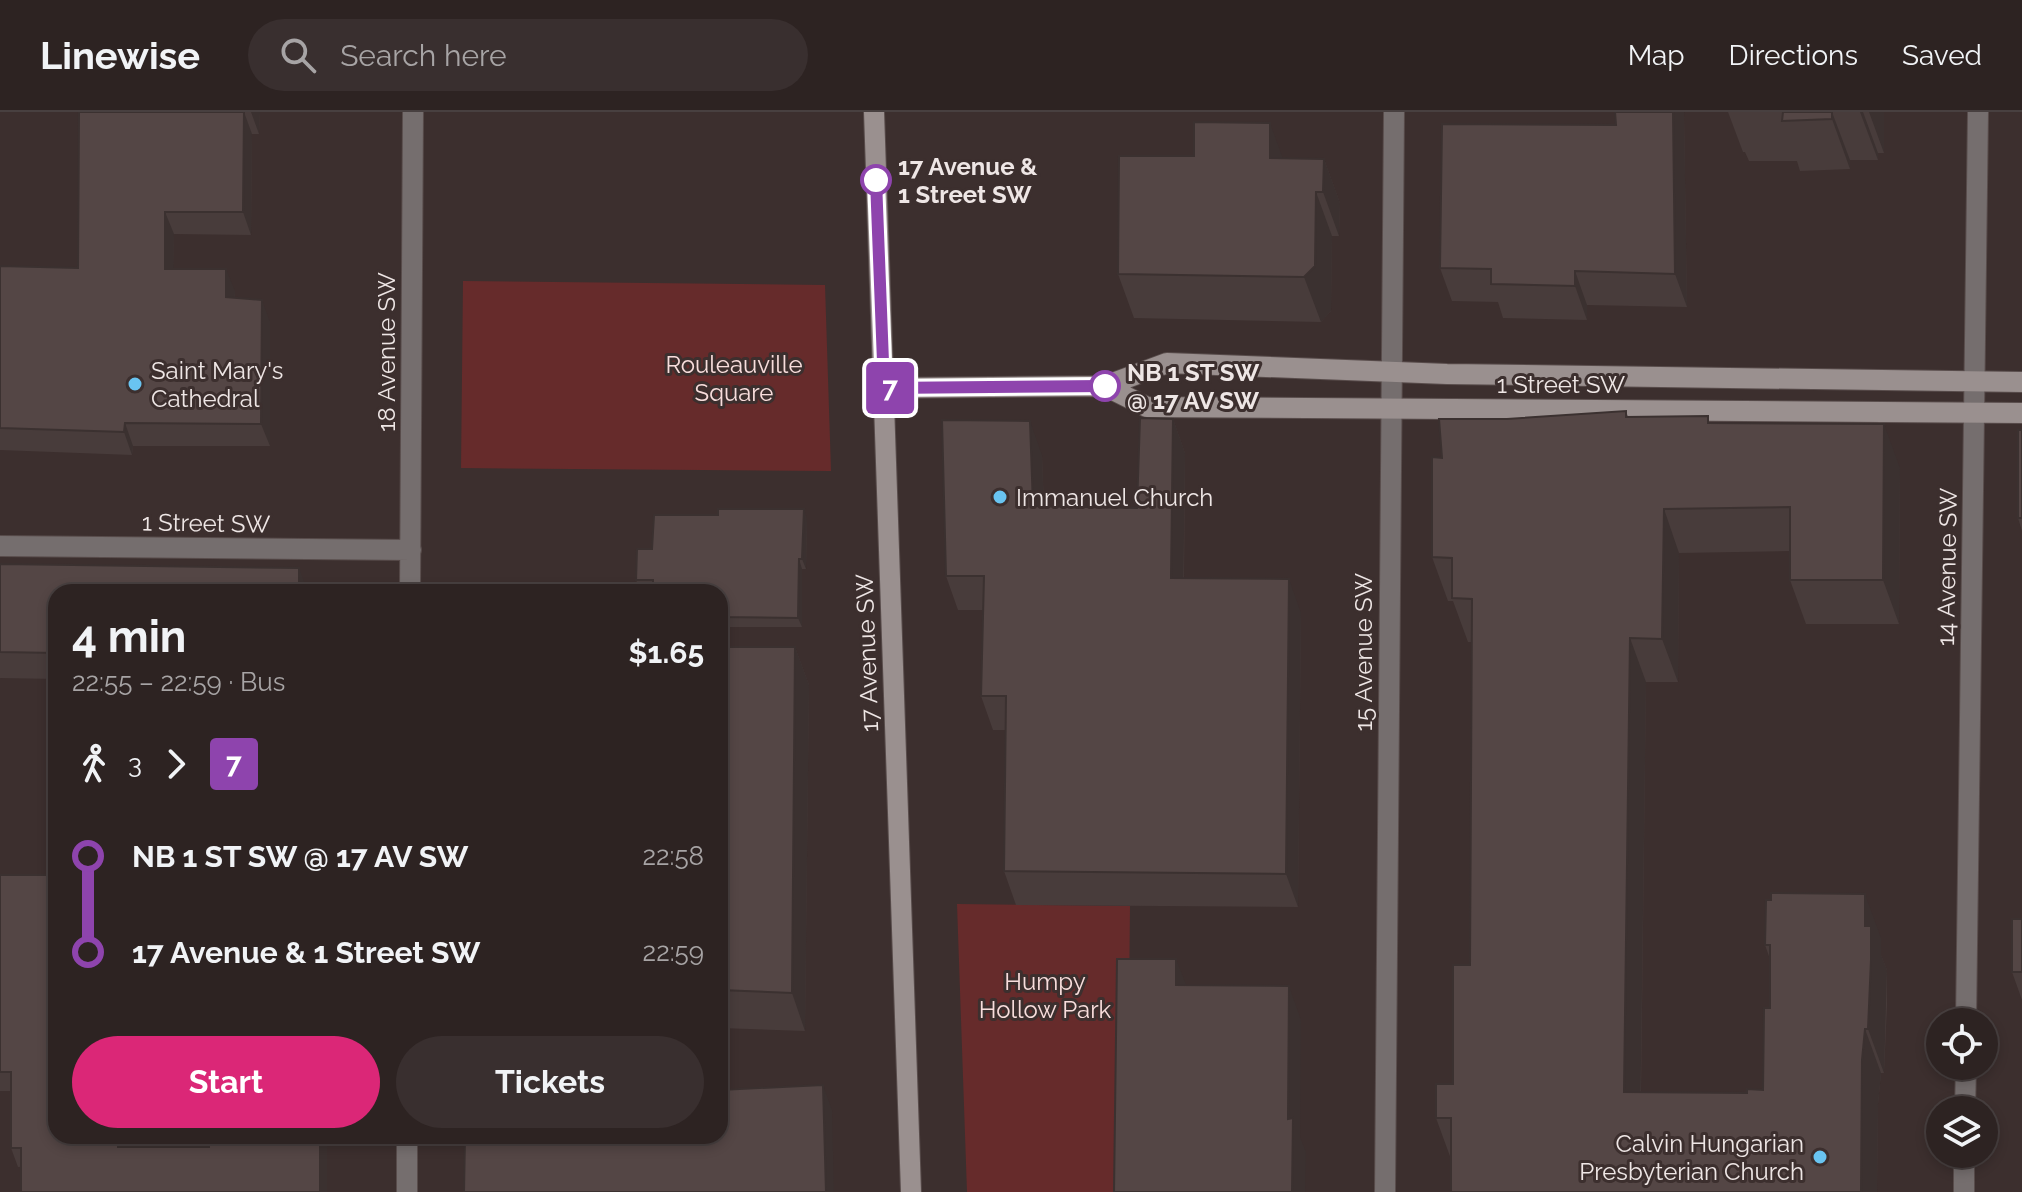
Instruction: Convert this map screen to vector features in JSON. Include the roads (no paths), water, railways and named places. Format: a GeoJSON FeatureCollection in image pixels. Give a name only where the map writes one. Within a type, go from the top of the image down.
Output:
{"type":"FeatureCollection","features":[{"type":"Feature","properties":{"kind":"street","name":"18 Avenue SW"},"geometry":{"type":"LineString","coordinates":[[410,584],[413,112]]}},
{"type":"Feature","properties":{"kind":"street","name":"17 Avenue SW"},"geometry":{"type":"LineString","coordinates":[[874,112],[911,1192]]}},
{"type":"Feature","properties":{"kind":"street","name":"15 Avenue SW"},"geometry":{"type":"LineString","coordinates":[[1385,1192],[1394,112]]}},
{"type":"Feature","properties":{"kind":"street","name":"14 Avenue SW"},"geometry":{"type":"LineString","coordinates":[[1966,1008],[1978,112]]}},
{"type":"Feature","properties":{"kind":"street","name":"1 Street SW"},"geometry":{"type":"LineString","coordinates":[[884,388],[1105,386],[1167,363],[1447,374],[2022,382]]}},
{"type":"Feature","properties":{"kind":"street","name":"1 Street SW"},"geometry":{"type":"LineString","coordinates":[[1105,386],[1147,407],[2022,413]]}},
{"type":"Feature","properties":{"kind":"street","name":"1 Street SW"},"geometry":{"type":"LineString","coordinates":[[0,546],[411,550]]}},
{"type":"Feature","properties":{"kind":"street"},"geometry":{"type":"LineString","coordinates":[[407,1144],[407,1192]]}},
{"type":"Feature","properties":{"kind":"street"},"geometry":{"type":"LineString","coordinates":[[1964,1168],[1964,1192]]}},
{"type":"Feature","properties":{"kind":"place","name":"17 Avenue & 1 Street SW"},"geometry":{"type":"Point","coordinates":[876,180]}},
{"type":"Feature","properties":{"kind":"place","name":"Saint Mary's Cathedral"},"geometry":{"type":"Point","coordinates":[135,384]}},
{"type":"Feature","properties":{"kind":"place","name":"NB 1 ST SW @ 17 AV SW"},"geometry":{"type":"Point","coordinates":[1105,386]}},
{"type":"Feature","properties":{"kind":"place","name":"Immanuel Church"},"geometry":{"type":"Point","coordinates":[1000,497]}},
{"type":"Feature","properties":{"kind":"place","name":"Calvin Hungarian Presbyterian Church"},"geometry":{"type":"Point","coordinates":[1820,1157]}},
{"type":"Feature","properties":{"kind":"park label","name":"Rouleauville Square"},"geometry":{"type":"Point","coordinates":[734,378]}},
{"type":"Feature","properties":{"kind":"park label","name":"Humpy Hollow Park"},"geometry":{"type":"Point","coordinates":[1045,995]}}]}
